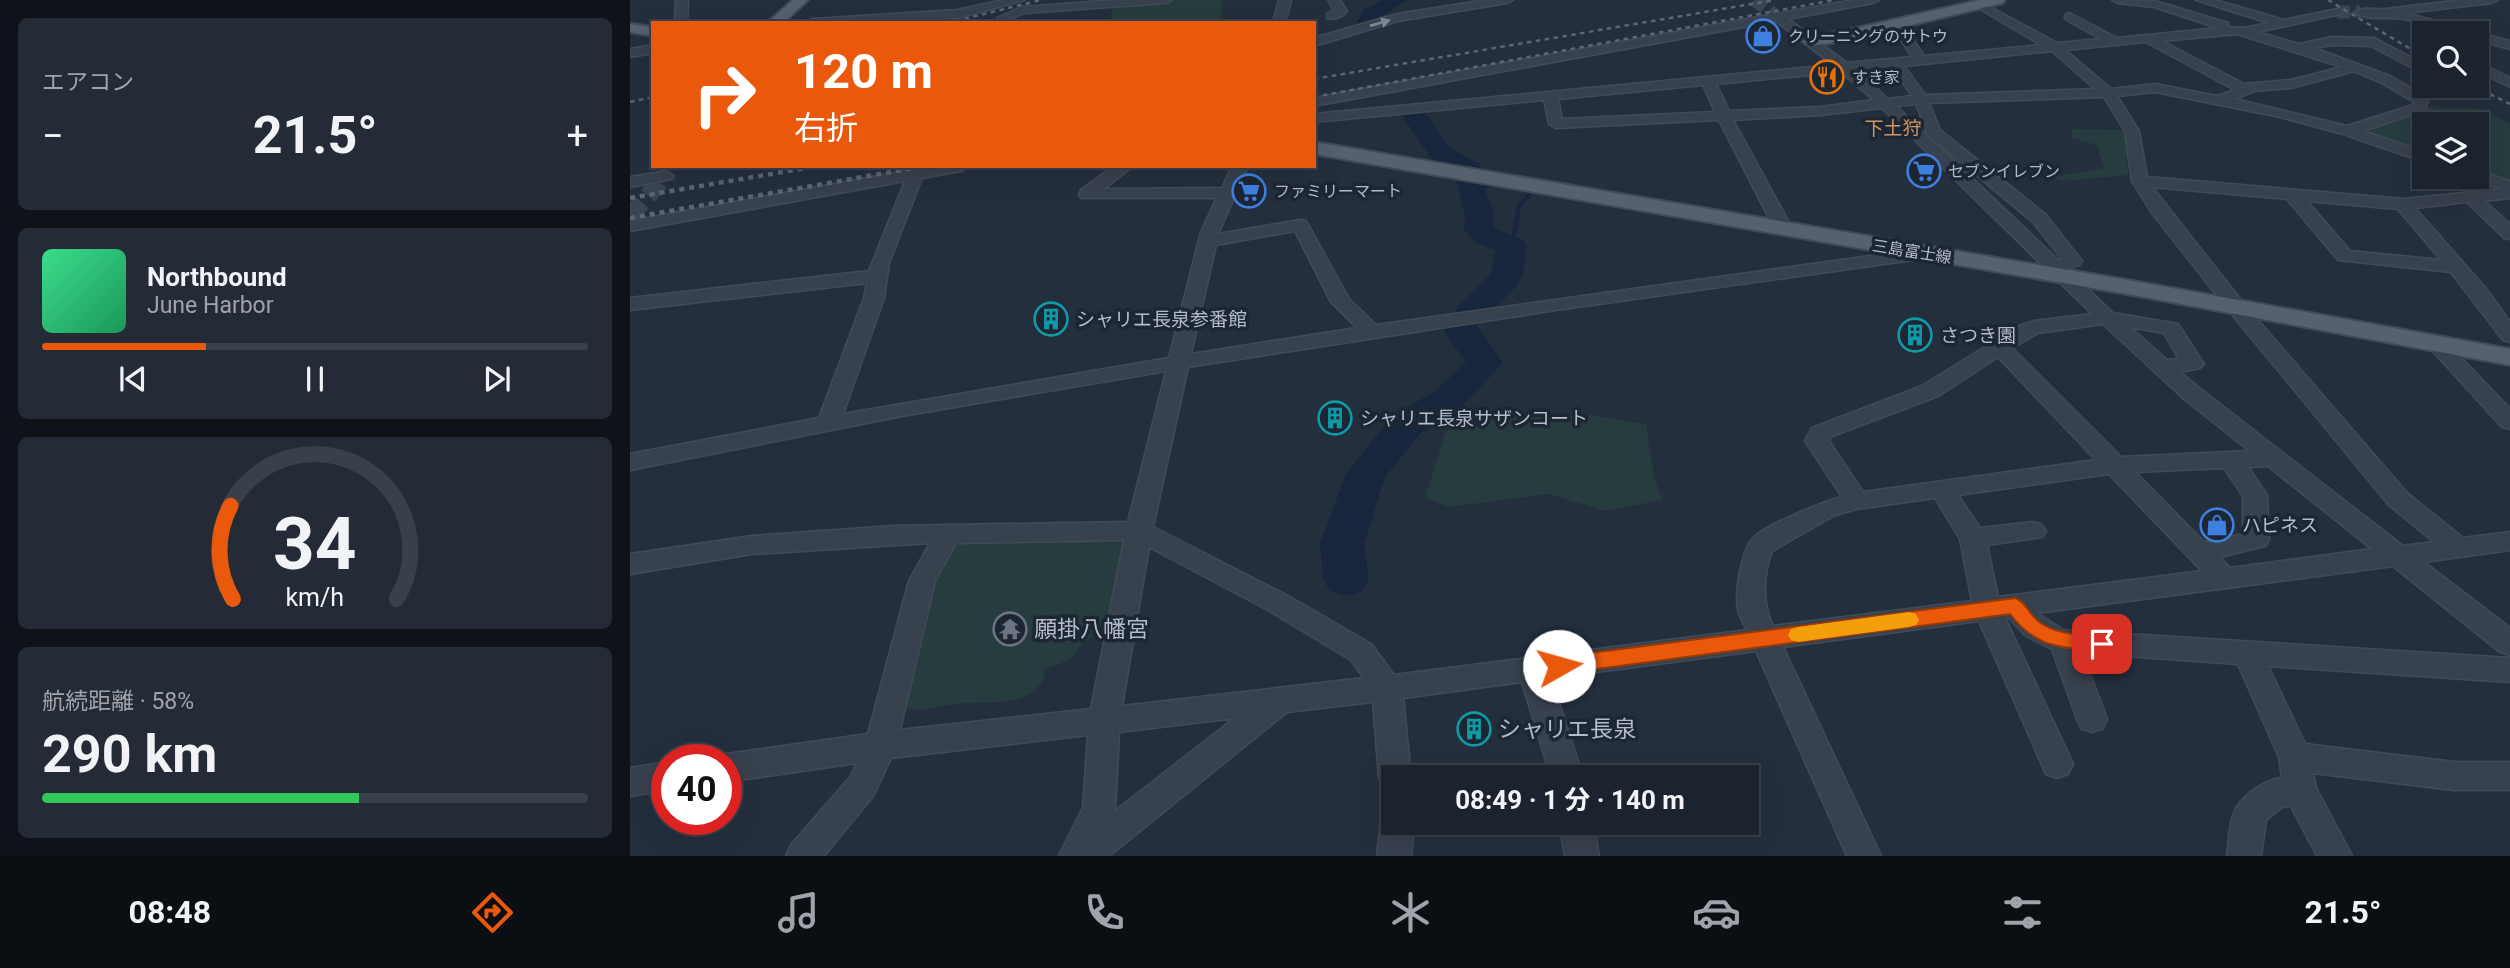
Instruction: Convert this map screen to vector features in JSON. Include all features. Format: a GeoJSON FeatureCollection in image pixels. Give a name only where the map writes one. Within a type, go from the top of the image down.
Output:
{"type":"FeatureCollection","features":[{"type":"Feature","properties":{"kind":"main road"},"geometry":{"type":"LineString","coordinates":[[776,21],[801,0]]}},
{"type":"Feature","properties":{"kind":"main road"},"geometry":{"type":"LineString","coordinates":[[1810,41],[1844,36],[1975,2],[1998,0]]}},
{"type":"Feature","properties":{"kind":"main road"},"geometry":{"type":"LineString","coordinates":[[630,28],[651,32]]}},
{"type":"Feature","properties":{"kind":"main road","name":"三島富士線"},"geometry":{"type":"LineString","coordinates":[[1316,148],[1784,230],[2061,272],[2236,308],[2510,357]]}},
{"type":"Feature","properties":{"kind":"street"},"geometry":{"type":"LineString","coordinates":[[681,21],[682,0]]}},
{"type":"Feature","properties":{"kind":"street"},"geometry":{"type":"LineString","coordinates":[[867,21],[957,14],[1016,5],[1166,0]]}},
{"type":"Feature","properties":{"kind":"street"},"geometry":{"type":"LineString","coordinates":[[1280,21],[1285,0]]}},
{"type":"Feature","properties":{"kind":"street"},"geometry":{"type":"LineString","coordinates":[[1331,16],[1341,11],[1335,0]]}},
{"type":"Feature","properties":{"kind":"street"},"geometry":{"type":"LineString","coordinates":[[1316,41],[1397,18],[1507,0]]}},
{"type":"Feature","properties":{"kind":"street"},"geometry":{"type":"LineString","coordinates":[[1316,103],[1873,0]]}},
{"type":"Feature","properties":{"kind":"street"},"geometry":{"type":"LineString","coordinates":[[2118,0],[2163,6],[2300,48],[2356,67],[2421,100],[2420,107],[2348,131]]}},
{"type":"Feature","properties":{"kind":"street"},"geometry":{"type":"LineString","coordinates":[[2202,0],[2280,22]]}},
{"type":"Feature","properties":{"kind":"street"},"geometry":{"type":"LineString","coordinates":[[2249,0],[2306,17]]}},
{"type":"Feature","properties":{"kind":"street"},"geometry":{"type":"LineString","coordinates":[[2388,0],[2411,9]]}},
{"type":"Feature","properties":{"kind":"street"},"geometry":{"type":"LineString","coordinates":[[2391,14],[2394,11],[2491,0]]}},
{"type":"Feature","properties":{"kind":"street"},"geometry":{"type":"LineString","coordinates":[[1975,2],[2054,47],[2108,93],[2132,131],[2140,181],[2236,308],[2398,499],[2456,546]]}},
{"type":"Feature","properties":{"kind":"street"},"geometry":{"type":"LineString","coordinates":[[892,18],[903,4]]}},
{"type":"Feature","properties":{"kind":"street"},"geometry":{"type":"LineString","coordinates":[[992,21],[1016,5]]}},
{"type":"Feature","properties":{"kind":"street"},"geometry":{"type":"LineString","coordinates":[[2447,5],[2472,13]]}},
{"type":"Feature","properties":{"kind":"street"},"geometry":{"type":"LineString","coordinates":[[1316,118],[2242,31],[2337,12]]}},
{"type":"Feature","properties":{"kind":"street"},"geometry":{"type":"LineString","coordinates":[[2360,12],[2391,14],[2419,21]]}},
{"type":"Feature","properties":{"kind":"street"},"geometry":{"type":"LineString","coordinates":[[2391,14],[2412,30]]}},
{"type":"Feature","properties":{"kind":"street"},"geometry":{"type":"LineString","coordinates":[[1776,16],[1844,67],[1885,103],[2107,318],[2162,367],[2270,458],[2510,644]]}},
{"type":"Feature","properties":{"kind":"street"},"geometry":{"type":"LineString","coordinates":[[2068,17],[2114,41]]}},
{"type":"Feature","properties":{"kind":"street"},"geometry":{"type":"LineString","coordinates":[[1900,29],[1920,60]]}},
{"type":"Feature","properties":{"kind":"street"},"geometry":{"type":"LineString","coordinates":[[2149,39],[2244,88],[2291,84],[2356,67]]}},
{"type":"Feature","properties":{"kind":"street"},"geometry":{"type":"LineString","coordinates":[[2489,39],[2510,45]]}},
{"type":"Feature","properties":{"kind":"street"},"geometry":{"type":"LineString","coordinates":[[2300,48],[2332,41],[2374,41],[2412,63]]}},
{"type":"Feature","properties":{"kind":"street"},"geometry":{"type":"LineString","coordinates":[[2170,50],[2209,46]]}},
{"type":"Feature","properties":{"kind":"street"},"geometry":{"type":"LineString","coordinates":[[630,53],[651,49]]}},
{"type":"Feature","properties":{"kind":"street"},"geometry":{"type":"LineString","coordinates":[[1896,63],[1921,99],[1933,132],[2039,218],[2073,261],[2061,272]]}},
{"type":"Feature","properties":{"kind":"street"},"geometry":{"type":"LineString","coordinates":[[2489,72],[2510,83]]}},
{"type":"Feature","properties":{"kind":"street"},"geometry":{"type":"LineString","coordinates":[[1707,80],[1743,157],[1784,230]]}},
{"type":"Feature","properties":{"kind":"street"},"geometry":{"type":"LineString","coordinates":[[2398,86],[2412,85]]}},
{"type":"Feature","properties":{"kind":"street"},"geometry":{"type":"LineString","coordinates":[[1550,96],[1556,124],[1725,117],[1820,111],[1921,99],[2108,93],[2155,88],[2282,113],[2348,131],[2412,153]]}},
{"type":"Feature","properties":{"kind":"street"},"geometry":{"type":"LineString","coordinates":[[2218,100],[2246,91],[2244,88]]}},
{"type":"Feature","properties":{"kind":"street"},"geometry":{"type":"LineString","coordinates":[[630,167],[663,172]]}},
{"type":"Feature","properties":{"kind":"street"},"geometry":{"type":"LineString","coordinates":[[630,226],[951,168]]}},
{"type":"Feature","properties":{"kind":"street"},"geometry":{"type":"LineString","coordinates":[[1122,168],[1087,194],[1228,192]]}},
{"type":"Feature","properties":{"kind":"street"},"geometry":{"type":"LineString","coordinates":[[1076,856],[1099,809],[1104,721],[1139,531],[1178,363],[1208,241],[1239,168]]}},
{"type":"Feature","properties":{"kind":"street"},"geometry":{"type":"LineString","coordinates":[[630,182],[663,172]]}},
{"type":"Feature","properties":{"kind":"street"},"geometry":{"type":"LineString","coordinates":[[828,424],[874,298],[880,263],[915,175]]}},
{"type":"Feature","properties":{"kind":"street"},"geometry":{"type":"LineString","coordinates":[[2489,179],[2510,186]]}},
{"type":"Feature","properties":{"kind":"street"},"geometry":{"type":"LineString","coordinates":[[2140,181],[2403,204],[2473,199],[2510,193]]}},
{"type":"Feature","properties":{"kind":"street"},"geometry":{"type":"LineString","coordinates":[[2293,195],[2344,256],[2456,267]]}},
{"type":"Feature","properties":{"kind":"street"},"geometry":{"type":"LineString","coordinates":[[2473,199],[2510,234]]}},
{"type":"Feature","properties":{"kind":"street"},"geometry":{"type":"LineString","coordinates":[[2403,204],[2510,336]]}},
{"type":"Feature","properties":{"kind":"street"},"geometry":{"type":"LineString","coordinates":[[1208,241],[1300,225],[1341,302],[1370,332]]}},
{"type":"Feature","properties":{"kind":"street"},"geometry":{"type":"LineString","coordinates":[[630,462],[937,402],[1370,332],[1692,283],[1927,253]]}},
{"type":"Feature","properties":{"kind":"street"},"geometry":{"type":"LineString","coordinates":[[630,304],[878,276]]}},
{"type":"Feature","properties":{"kind":"street"},"geometry":{"type":"LineString","coordinates":[[1857,501],[1817,440],[1820,433],[1930,391],[2034,327],[2107,318],[2175,330],[2193,364],[2162,367]]}},
{"type":"Feature","properties":{"kind":"street"},"geometry":{"type":"LineString","coordinates":[[2438,345],[2510,422]]}},
{"type":"Feature","properties":{"kind":"street"},"geometry":{"type":"LineString","coordinates":[[2000,347],[2222,576]]}},
{"type":"Feature","properties":{"kind":"street"},"geometry":{"type":"LineString","coordinates":[[1864,856],[1752,610],[1758,550],[1763,544],[1827,509],[1857,501],[2117,465],[2270,458]]}},
{"type":"Feature","properties":{"kind":"street"},"geometry":{"type":"LineString","coordinates":[[2199,552],[2256,540],[2255,495],[2231,460]]}},
{"type":"Feature","properties":{"kind":"street"},"geometry":{"type":"LineString","coordinates":[[1942,490],[1973,538],[2001,607],[2057,764]]}},
{"type":"Feature","properties":{"kind":"street"},"geometry":{"type":"LineString","coordinates":[[630,564],[752,545],[944,533],[1139,531],[1278,603],[1361,652],[1387,688],[1394,765]]}},
{"type":"Feature","properties":{"kind":"street"},"geometry":{"type":"LineString","coordinates":[[1973,538],[2034,531]]}},
{"type":"Feature","properties":{"kind":"street"},"geometry":{"type":"LineString","coordinates":[[803,856],[862,786],[881,746],[922,582],[943,544],[944,533]]}},
{"type":"Feature","properties":{"kind":"street"},"geometry":{"type":"LineString","coordinates":[[742,766],[881,746],[1387,688],[2222,576],[2510,541]]}},
{"type":"Feature","properties":{"kind":"street"},"geometry":{"type":"LineString","coordinates":[[2001,607],[2052,639],[2063,642],[2510,670]]}},
{"type":"Feature","properties":{"kind":"street"},"geometry":{"type":"LineString","coordinates":[[2063,642],[2092,719]]}},
{"type":"Feature","properties":{"kind":"street"},"geometry":{"type":"LineString","coordinates":[[2248,653],[2295,757],[2300,790],[2335,856]]}},
{"type":"Feature","properties":{"kind":"street"},"geometry":{"type":"LineString","coordinates":[[1533,669],[1563,765]]}},
{"type":"Feature","properties":{"kind":"street"},"geometry":{"type":"LineString","coordinates":[[1083,856],[1280,700]]}},
{"type":"Feature","properties":{"kind":"street"},"geometry":{"type":"LineString","coordinates":[[2295,757],[2454,776],[2510,776]]}},
{"type":"Feature","properties":{"kind":"street"},"geometry":{"type":"LineString","coordinates":[[630,782],[651,779]]}},
{"type":"Feature","properties":{"kind":"street"},"geometry":{"type":"LineString","coordinates":[[2244,856],[2250,812],[2275,793],[2300,790]]}},
{"type":"Feature","properties":{"kind":"street"},"geometry":{"type":"LineString","coordinates":[[1394,856],[1396,835]]}},
{"type":"Feature","properties":{"kind":"street"},"geometry":{"type":"LineString","coordinates":[[1579,835],[1583,856]]}},
{"type":"Feature","properties":{"kind":"green space"},"geometry":{"type":"Polygon","coordinates":[[[1178,0],[1222,0],[1221,21],[1110,21],[1113,6],[1178,0]]]}},
{"type":"Feature","properties":{"kind":"green space"},"geometry":{"type":"Polygon","coordinates":[[[2438,105],[2443,108],[2479,108],[2487,112],[2412,112],[2412,150],[2359,132],[2411,109],[2438,105]]]}},
{"type":"Feature","properties":{"kind":"green space"},"geometry":{"type":"Polygon","coordinates":[[[2489,113],[2510,124],[2510,183],[2489,176],[2489,113]]]}},
{"type":"Feature","properties":{"kind":"green space"},"geometry":{"type":"Polygon","coordinates":[[[2072,129],[2125,130],[2128,175],[2065,181],[2051,177],[2104,168],[2097,145],[2071,138],[2072,129]]]}},
{"type":"Feature","properties":{"kind":"green space"},"geometry":{"type":"Polygon","coordinates":[[[1578,413],[1646,424],[1654,477],[1662,500],[1605,511],[1549,494],[1449,507],[1425,498],[1446,431],[1487,418],[1578,413]]]}},
{"type":"Feature","properties":{"kind":"green space"},"geometry":{"type":"Polygon","coordinates":[[[1068,538],[1114,540],[1126,550],[1116,575],[1121,582],[1108,632],[1086,641],[1072,659],[1043,670],[1044,680],[1023,697],[920,710],[904,707],[910,690],[904,676],[926,593],[951,549],[959,542],[1068,538]]]}},
{"type":"Feature","properties":{"kind":"waterway"},"geometry":{"type":"LineString","coordinates":[[1367,22],[1370,14],[1398,0]]}},
{"type":"Feature","properties":{"kind":"waterway"},"geometry":{"type":"LineString","coordinates":[[1412,113],[1440,152],[1471,170]]}},
{"type":"Feature","properties":{"kind":"waterway"},"geometry":{"type":"LineString","coordinates":[[1470,181],[1479,210],[1479,230],[1487,237],[1512,246],[1505,278],[1472,310]]}},
{"type":"Feature","properties":{"kind":"waterway"},"geometry":{"type":"LineString","coordinates":[[1470,186],[1502,185]]}},
{"type":"Feature","properties":{"kind":"waterway"},"geometry":{"type":"LineString","coordinates":[[1512,246],[1519,205],[1529,195],[1526,190],[1520,189]]}},
{"type":"Feature","properties":{"kind":"waterway"},"geometry":{"type":"LineString","coordinates":[[1346,579],[1342,544],[1366,474],[1406,425],[1447,400],[1485,363],[1466,339],[1459,324]]}},
{"type":"Feature","properties":{"kind":"tunnel"},"geometry":{"type":"LineString","coordinates":[[1754,0],[1774,14]]}},
{"type":"Feature","properties":{"kind":"tunnel"},"geometry":{"type":"LineString","coordinates":[[2337,12],[2360,12]]}},
{"type":"Feature","properties":{"kind":"tunnel"},"geometry":{"type":"LineString","coordinates":[[630,216],[660,182]]}},
{"type":"Feature","properties":{"kind":"railway"},"geometry":{"type":"LineString","coordinates":[[955,21],[1041,0]]}},
{"type":"Feature","properties":{"kind":"railway"},"geometry":{"type":"LineString","coordinates":[[1316,79],[1775,0]]}},
{"type":"Feature","properties":{"kind":"railway"},"geometry":{"type":"LineString","coordinates":[[1316,97],[1834,0]]}},
{"type":"Feature","properties":{"kind":"railway"},"geometry":{"type":"LineString","coordinates":[[2328,0],[2412,50]]}},
{"type":"Feature","properties":{"kind":"railway"},"geometry":{"type":"LineString","coordinates":[[2489,94],[2510,104]]}},
{"type":"Feature","properties":{"kind":"railway"},"geometry":{"type":"LineString","coordinates":[[630,102],[651,97]]}},
{"type":"Feature","properties":{"kind":"railway"},"geometry":{"type":"LineString","coordinates":[[630,198],[806,168]]}},
{"type":"Feature","properties":{"kind":"railway"},"geometry":{"type":"LineString","coordinates":[[630,218],[914,168]]}},
{"type":"Feature","properties":{"kind":"slow traffic"},"geometry":{"type":"LineString","coordinates":[[1798,635],[1909,620]]}},
{"type":"Feature","properties":{"kind":"place","name":"クリーニングのサトウ"},"geometry":{"type":"Point","coordinates":[1763,36]}},
{"type":"Feature","properties":{"kind":"place","name":"すき家"},"geometry":{"type":"Point","coordinates":[1827,77]}},
{"type":"Feature","properties":{"kind":"place","name":"セブンイレブン"},"geometry":{"type":"Point","coordinates":[1924,171]}},
{"type":"Feature","properties":{"kind":"place","name":"ファミリーマート"},"geometry":{"type":"Point","coordinates":[1249,191]}},
{"type":"Feature","properties":{"kind":"place","name":"シャリエ長泉参番館"},"geometry":{"type":"Point","coordinates":[1051,319]}},
{"type":"Feature","properties":{"kind":"place","name":"さつき園"},"geometry":{"type":"Point","coordinates":[1915,335]}},
{"type":"Feature","properties":{"kind":"place","name":"シャリエ長泉サザンコート"},"geometry":{"type":"Point","coordinates":[1335,418]}},
{"type":"Feature","properties":{"kind":"place","name":"ハピネス"},"geometry":{"type":"Point","coordinates":[2217,525]}},
{"type":"Feature","properties":{"kind":"place","name":"願掛八幡宮"},"geometry":{"type":"Point","coordinates":[1010,629]}},
{"type":"Feature","properties":{"kind":"place","name":"シャリエ長泉"},"geometry":{"type":"Point","coordinates":[1474,729]}},
{"type":"Feature","properties":{"kind":"district","name":"下土狩"},"geometry":{"type":"Point","coordinates":[1893,128]}},
{"type":"Feature","properties":{"kind":"route"},"geometry":{"type":"LineString","coordinates":[[1559,666],[2015,606],[2030,626],[2052,639],[2102,644]]}}]}
